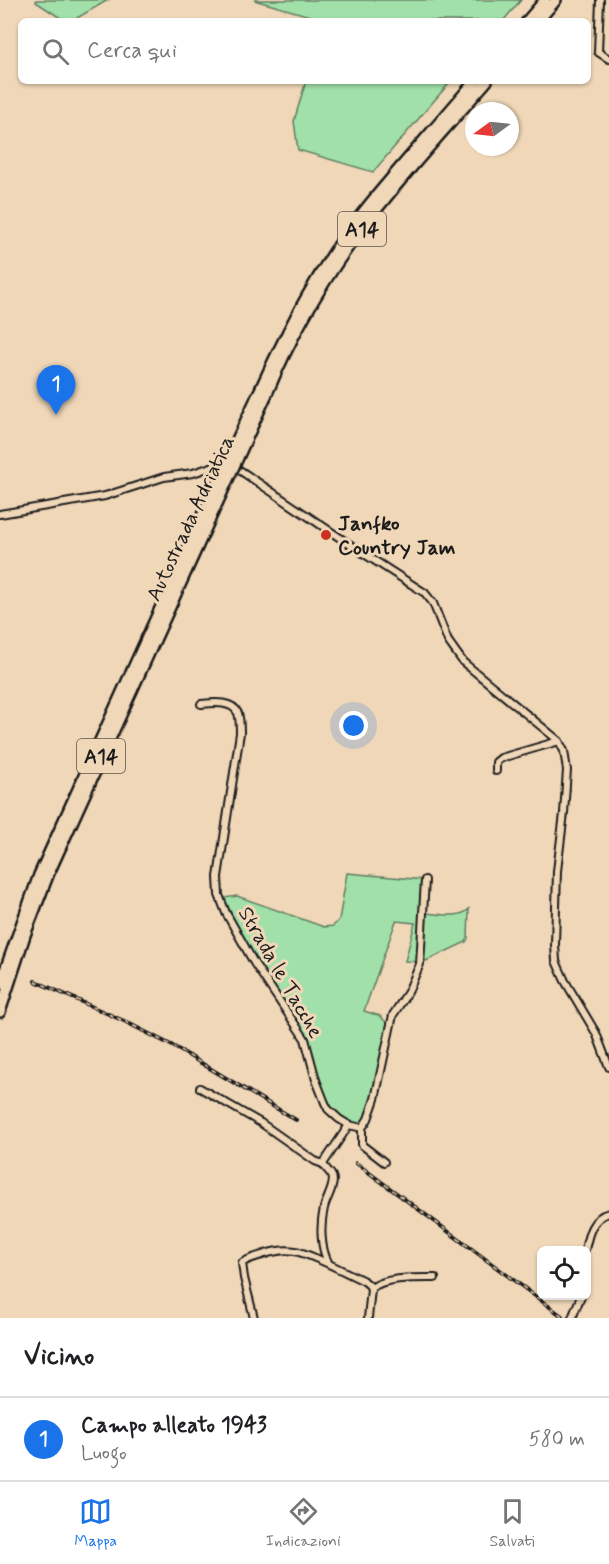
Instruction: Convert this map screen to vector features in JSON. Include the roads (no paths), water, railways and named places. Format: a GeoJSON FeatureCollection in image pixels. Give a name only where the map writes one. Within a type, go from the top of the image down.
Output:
{"type":"FeatureCollection","features":[{"type":"Feature","properties":{"kind":"highway"},"geometry":{"type":"LineString","coordinates":[[530,18],[545,0]]}},
{"type":"Feature","properties":{"kind":"highway"},"geometry":{"type":"LineString","coordinates":[[541,18],[556,0]]}},
{"type":"Feature","properties":{"kind":"highway","name":"Autostrada Adriatica"},"geometry":{"type":"LineString","coordinates":[[0,984],[39,875],[263,394],[282,342],[302,304],[367,207],[472,84]]}},
{"type":"Feature","properties":{"kind":"highway","name":"Autostrada Adriatica"},"geometry":{"type":"LineString","coordinates":[[263,394],[308,310],[341,258],[379,207],[484,84]]}},
{"type":"Feature","properties":{"kind":"highway","name":"Autostrada Adriatica"},"geometry":{"type":"LineString","coordinates":[[0,1012],[25,935],[49,873],[212,505]]}},
{"type":"Feature","properties":{"kind":"street"},"geometry":{"type":"LineString","coordinates":[[600,0],[598,52],[609,59]]}},
{"type":"Feature","properties":{"kind":"street"},"geometry":{"type":"LineString","coordinates":[[0,514],[105,496],[164,477],[193,473],[217,465],[228,466],[241,471],[430,598],[448,641],[463,662],[559,741],[564,751],[567,770],[556,880],[556,961],[596,1033],[609,1067]]}},
{"type":"Feature","properties":{"kind":"street","name":"Strada le Tacche"},"geometry":{"type":"LineString","coordinates":[[201,704],[215,702],[228,705],[236,709],[239,716],[240,733],[218,878],[219,896],[254,963],[305,1039],[316,1080],[328,1109],[349,1125]]}},
{"type":"Feature","properties":{"kind":"street"},"geometry":{"type":"LineString","coordinates":[[496,771],[496,762],[501,758],[559,741]]}},
{"type":"Feature","properties":{"kind":"street"},"geometry":{"type":"LineString","coordinates":[[384,1162],[362,1146],[362,1128],[375,1099],[393,1015],[408,992],[420,964],[425,880]]}},
{"type":"Feature","properties":{"kind":"street"},"geometry":{"type":"LineString","coordinates":[[200,1088],[261,1123],[315,1161],[323,1164],[332,1176],[333,1181],[324,1208],[322,1225],[323,1243],[329,1264]]}},
{"type":"Feature","properties":{"kind":"street"},"geometry":{"type":"LineString","coordinates":[[323,1164],[349,1125],[362,1128]]}},
{"type":"Feature","properties":{"kind":"street"},"geometry":{"type":"LineString","coordinates":[[586,1246],[592,1226],[600,1216],[609,1213]]}},
{"type":"Feature","properties":{"kind":"street"},"geometry":{"type":"LineString","coordinates":[[254,1318],[242,1263],[277,1250],[290,1249],[305,1253],[364,1281],[370,1287],[368,1318]]}},
{"type":"Feature","properties":{"kind":"street"},"geometry":{"type":"LineString","coordinates":[[370,1287],[389,1280],[435,1278]]}},
{"type":"Feature","properties":{"kind":"street"},"geometry":{"type":"LineString","coordinates":[[572,1318],[579,1300]]}},
{"type":"Feature","properties":{"kind":"railway"},"geometry":{"type":"LineString","coordinates":[[35,981],[171,1045],[296,1120]]}},
{"type":"Feature","properties":{"kind":"railway"},"geometry":{"type":"LineString","coordinates":[[356,1163],[562,1316]]}},
{"type":"Feature","properties":{"kind":"place","name":"Campo alleato 1943"},"geometry":{"type":"Point","coordinates":[56,415]}},
{"type":"Feature","properties":{"kind":"place","name":"Janfko Country Jam"},"geometry":{"type":"Point","coordinates":[326,535]}}]}
